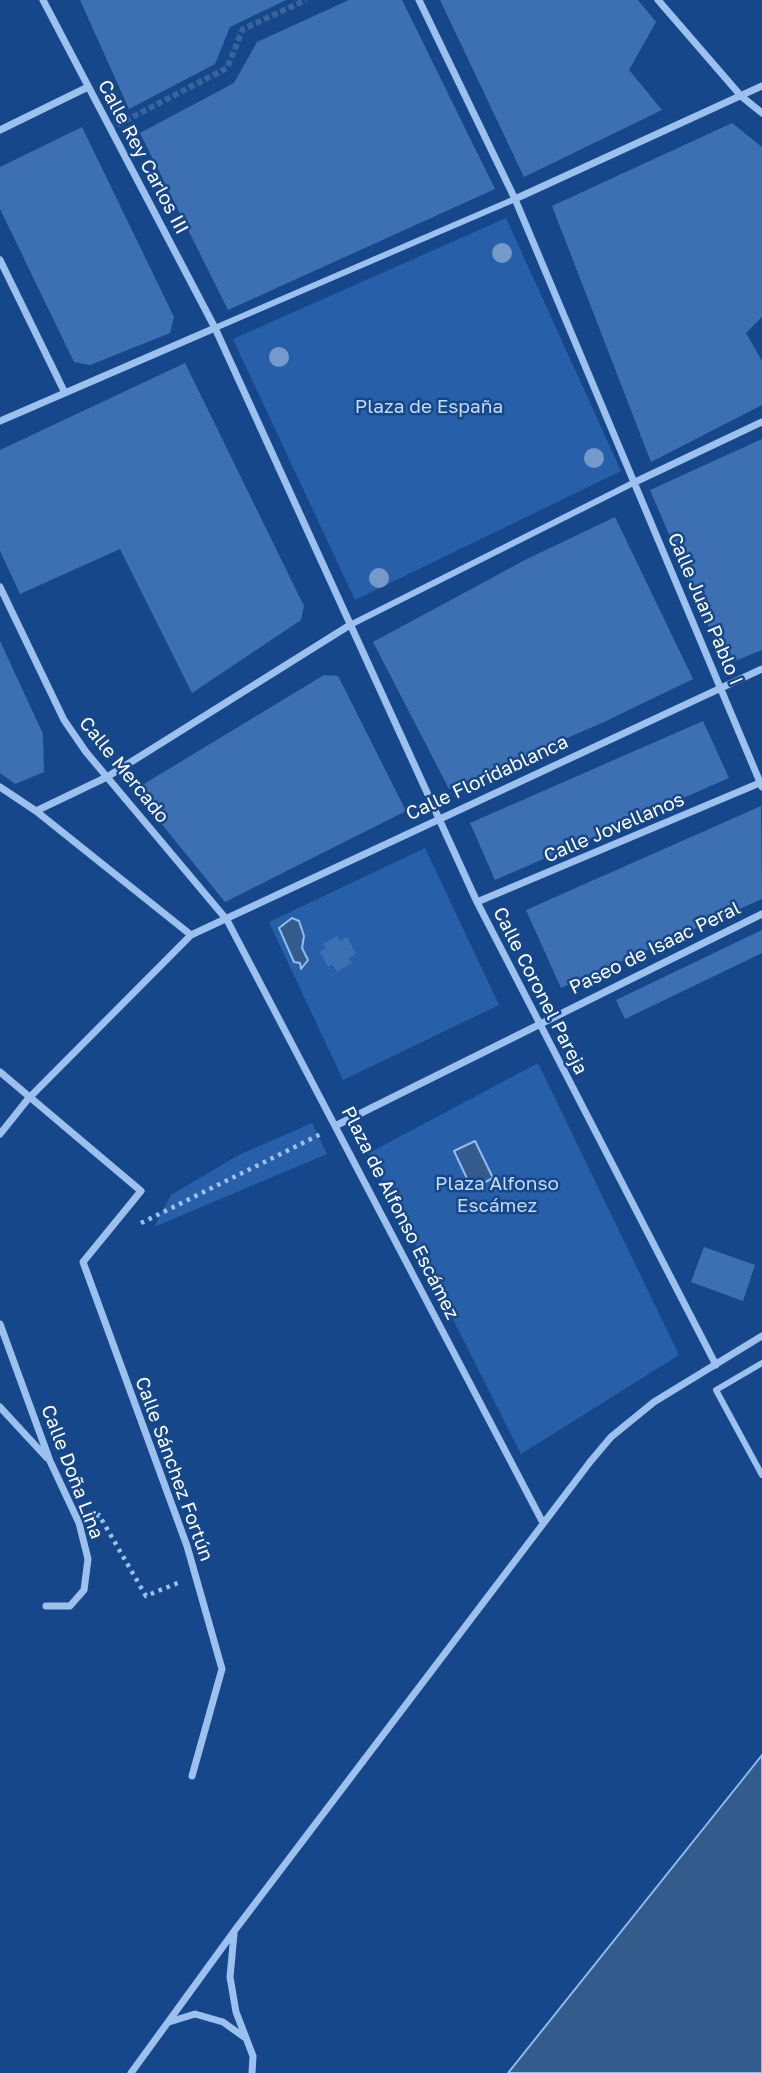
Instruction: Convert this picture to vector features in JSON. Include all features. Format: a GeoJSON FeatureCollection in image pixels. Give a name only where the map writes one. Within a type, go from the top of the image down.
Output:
{"type":"FeatureCollection","features":[{"type":"Feature","properties":{"kind":"street","name":"Calle Rey Carlos III"},"geometry":{"type":"LineString","coordinates":[[43,0],[215,328]]}},
{"type":"Feature","properties":{"kind":"street"},"geometry":{"type":"LineString","coordinates":[[419,0],[515,199],[633,483]]}},
{"type":"Feature","properties":{"kind":"street"},"geometry":{"type":"LineString","coordinates":[[658,0],[741,96],[762,113]]}},
{"type":"Feature","properties":{"kind":"street"},"geometry":{"type":"LineString","coordinates":[[0,421],[64,391],[515,199],[762,86]]}},
{"type":"Feature","properties":{"kind":"street"},"geometry":{"type":"LineString","coordinates":[[0,130],[88,87]]}},
{"type":"Feature","properties":{"kind":"street"},"geometry":{"type":"LineString","coordinates":[[0,260],[64,391]]}},
{"type":"Feature","properties":{"kind":"street"},"geometry":{"type":"LineString","coordinates":[[215,328],[350,625]]}},
{"type":"Feature","properties":{"kind":"street"},"geometry":{"type":"LineString","coordinates":[[36,811],[107,777],[350,625],[633,483],[762,422]]}},
{"type":"Feature","properties":{"kind":"street","name":"Calle Juan Pablo I"},"geometry":{"type":"LineString","coordinates":[[633,483],[722,686],[761,784]]}},
{"type":"Feature","properties":{"kind":"street","name":"Calle Mercado"},"geometry":{"type":"LineString","coordinates":[[0,587],[64,720],[107,777],[227,920]]}},
{"type":"Feature","properties":{"kind":"street","name":"Calle Coronel Pareja"},"geometry":{"type":"LineString","coordinates":[[350,625],[477,902],[716,1365]]}},
{"type":"Feature","properties":{"kind":"street","name":"Calle Floridablanca"},"geometry":{"type":"LineString","coordinates":[[191,935],[438,817],[762,669]]}},
{"type":"Feature","properties":{"kind":"street","name":"Calle Jovellanos"},"geometry":{"type":"LineString","coordinates":[[477,902],[761,784]]}},
{"type":"Feature","properties":{"kind":"street"},"geometry":{"type":"LineString","coordinates":[[0,787],[36,811],[191,935],[28,1099],[0,1134]]}},
{"type":"Feature","properties":{"kind":"street","name":"Paseo de Isaac Peral"},"geometry":{"type":"LineString","coordinates":[[337,1125],[762,914]]}},
{"type":"Feature","properties":{"kind":"street","name":"Plaza de Alfonso Escámez"},"geometry":{"type":"LineString","coordinates":[[227,920],[337,1125],[542,1521]]}},
{"type":"Feature","properties":{"kind":"street"},"geometry":{"type":"LineString","coordinates":[[0,1072],[28,1099]]}},
{"type":"Feature","properties":{"kind":"street","name":"Calle Sánchez Fortún"},"geometry":{"type":"LineString","coordinates":[[28,1099],[141,1191],[83,1262],[196,1576],[222,1668],[192,1776]]}},
{"type":"Feature","properties":{"kind":"street","name":"Calle Doña Lina"},"geometry":{"type":"LineString","coordinates":[[0,1324],[50,1461],[79,1523],[88,1559],[84,1590],[70,1606],[46,1606]]}},
{"type":"Feature","properties":{"kind":"street"},"geometry":{"type":"LineString","coordinates":[[131,2073],[542,1521],[611,1437],[654,1402],[762,1336]]}},
{"type":"Feature","properties":{"kind":"street"},"geometry":{"type":"LineString","coordinates":[[762,1363],[716,1390],[762,1475]]}},
{"type":"Feature","properties":{"kind":"street"},"geometry":{"type":"LineString","coordinates":[[0,1407],[50,1461]]}},
{"type":"Feature","properties":{"kind":"street"},"geometry":{"type":"LineString","coordinates":[[235,1930],[230,1977],[236,2012],[253,2056],[252,2073]]}},
{"type":"Feature","properties":{"kind":"street"},"geometry":{"type":"LineString","coordinates":[[167,2023],[195,2014],[223,2022],[245,2038]]}},
{"type":"Feature","properties":{"kind":"path"},"geometry":{"type":"LineString","coordinates":[[176,1208],[337,1125]]}},
{"type":"Feature","properties":{"kind":"path"},"geometry":{"type":"LineString","coordinates":[[79,1523],[99,1515],[146,1596],[196,1576]]}},
{"type":"Feature","properties":{"kind":"green space","name":"Plaza de España"},"geometry":{"type":"Polygon","coordinates":[[[506,218],[621,471],[355,600],[233,339],[506,218]]]}},
{"type":"Feature","properties":{"kind":"green space"},"geometry":{"type":"Polygon","coordinates":[[[425,848],[499,1005],[343,1080],[269,922],[425,848]]]}},
{"type":"Feature","properties":{"kind":"green space","name":"Plaza Alfonso Escámez"},"geometry":{"type":"Polygon","coordinates":[[[538,1063],[679,1355],[521,1454],[369,1153],[538,1063]]]}},
{"type":"Feature","properties":{"kind":"green space"},"geometry":{"type":"Polygon","coordinates":[[[312,1123],[327,1154],[154,1227],[171,1195],[239,1155],[312,1123]]]}},
{"type":"Feature","properties":{"kind":"shaded area"},"geometry":{"type":"Polygon","coordinates":[[[292,918],[299,921],[304,936],[302,948],[308,960],[301,969],[300,963],[294,962],[279,928],[292,918]]]}},
{"type":"Feature","properties":{"kind":"shaded area"},"geometry":{"type":"Polygon","coordinates":[[[475,1141],[493,1178],[472,1189],[454,1151],[475,1141]]]}},
{"type":"Feature","properties":{"kind":"shaded area"},"geometry":{"type":"Polygon","coordinates":[[[762,1755],[762,2073],[508,2073],[743,1779],[762,1755]]]}},
{"type":"Feature","properties":{"kind":"building"},"geometry":{"type":"Polygon","coordinates":[[[80,0],[286,0],[230,27],[215,64],[129,109],[80,0]]]}},
{"type":"Feature","properties":{"kind":"building"},"geometry":{"type":"Polygon","coordinates":[[[349,0],[402,0],[495,189],[228,310],[140,133],[234,83],[257,42],[349,0]]]}},
{"type":"Feature","properties":{"kind":"building"},"geometry":{"type":"Polygon","coordinates":[[[440,0],[638,0],[656,22],[629,70],[662,110],[524,177],[440,0]]]}},
{"type":"Feature","properties":{"kind":"building"},"geometry":{"type":"Polygon","coordinates":[[[732,123],[762,147],[762,317],[746,333],[762,361],[762,405],[651,462],[552,206],[732,123]]]}},
{"type":"Feature","properties":{"kind":"building"},"geometry":{"type":"Polygon","coordinates":[[[82,127],[174,317],[170,333],[90,365],[74,362],[0,209],[0,167],[82,127]]]}},
{"type":"Feature","properties":{"kind":"building"},"geometry":{"type":"Polygon","coordinates":[[[185,363],[304,606],[301,620],[192,693],[120,549],[20,594],[0,551],[0,450],[185,363]]]}},
{"type":"Feature","properties":{"kind":"building"},"geometry":{"type":"Polygon","coordinates":[[[762,439],[762,650],[725,665],[650,490],[762,439]]]}},
{"type":"Feature","properties":{"kind":"building"},"geometry":{"type":"Polygon","coordinates":[[[615,517],[693,679],[604,722],[449,789],[373,642],[525,560],[615,517]]]}},
{"type":"Feature","properties":{"kind":"building"},"geometry":{"type":"Polygon","coordinates":[[[0,641],[43,734],[44,772],[15,784],[0,773],[0,641]]]}},
{"type":"Feature","properties":{"kind":"building"},"geometry":{"type":"Polygon","coordinates":[[[324,675],[338,676],[406,811],[225,902],[134,790],[324,675]]]}},
{"type":"Feature","properties":{"kind":"building"},"geometry":{"type":"Polygon","coordinates":[[[703,721],[729,778],[495,880],[470,823],[703,721]]]}},
{"type":"Feature","properties":{"kind":"building"},"geometry":{"type":"Polygon","coordinates":[[[761,806],[762,899],[561,988],[526,910],[761,806]]]}},
{"type":"Feature","properties":{"kind":"building"},"geometry":{"type":"Polygon","coordinates":[[[762,930],[762,953],[625,1019],[616,1000],[762,930]]]}},
{"type":"Feature","properties":{"kind":"building"},"geometry":{"type":"Polygon","coordinates":[[[337,936],[340,941],[347,937],[356,954],[349,958],[352,963],[337,972],[332,964],[328,967],[320,952],[326,948],[323,944],[337,936]]]}},
{"type":"Feature","properties":{"kind":"building"},"geometry":{"type":"Polygon","coordinates":[[[704,1247],[755,1265],[743,1301],[691,1282],[704,1247]]]}},
{"type":"Feature","properties":{"kind":"tunnel"},"geometry":{"type":"LineString","coordinates":[[109,129],[227,68],[243,29],[306,0]]}}]}
